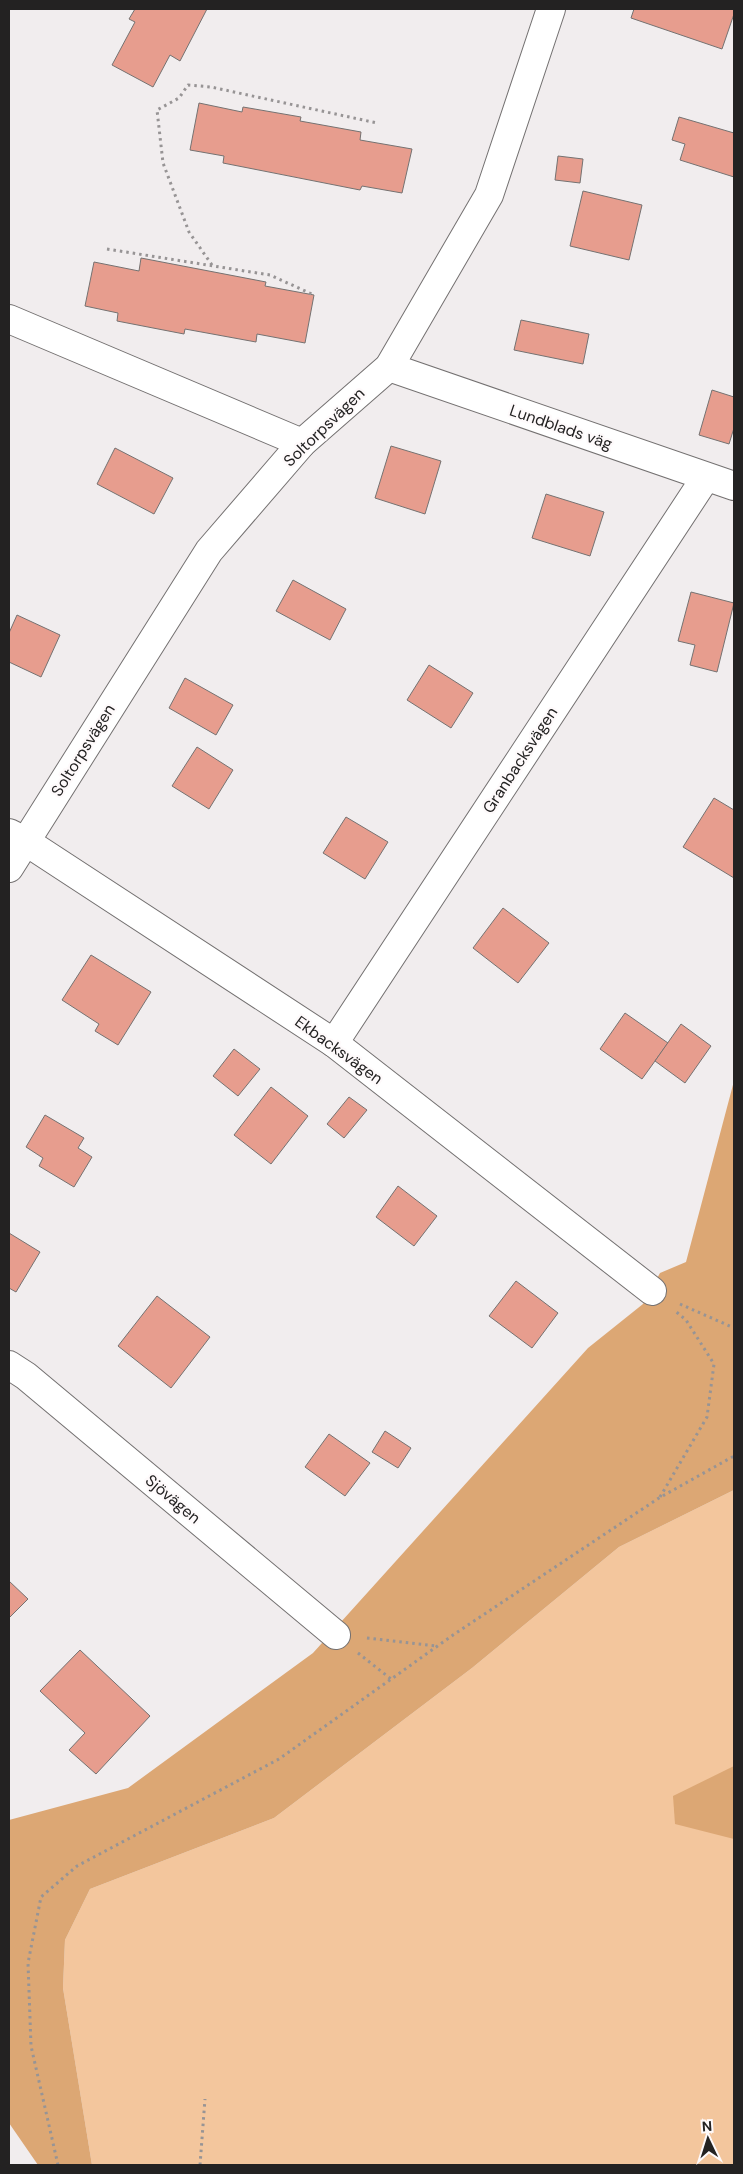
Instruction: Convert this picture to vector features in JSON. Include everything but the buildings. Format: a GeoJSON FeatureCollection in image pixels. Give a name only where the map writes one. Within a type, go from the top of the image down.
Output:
{"type":"FeatureCollection","features":[{"type":"Feature","properties":{"kind":"street","name":"Soltorpsvägen"},"geometry":{"type":"LineString","coordinates":[[9,868],[17,837],[209,551],[302,443],[389,367],[489,195],[551,9]]}},
{"type":"Feature","properties":{"kind":"street"},"geometry":{"type":"LineString","coordinates":[[9,319],[302,443]]}},
{"type":"Feature","properties":{"kind":"street","name":"Lundblads väg"},"geometry":{"type":"LineString","coordinates":[[389,367],[706,478],[734,486]]}},
{"type":"Feature","properties":{"kind":"street","name":"Granbacksvägen"},"geometry":{"type":"LineString","coordinates":[[334,1043],[706,478]]}},
{"type":"Feature","properties":{"kind":"street","name":"Ekbacksvägen"},"geometry":{"type":"LineString","coordinates":[[17,837],[334,1043],[652,1291]]}},
{"type":"Feature","properties":{"kind":"street","name":"Sjövägen"},"geometry":{"type":"LineString","coordinates":[[9,1365],[26,1376],[336,1635]]}},
{"type":"Feature","properties":{"kind":"path"},"geometry":{"type":"LineString","coordinates":[[212,265],[189,232],[163,163],[157,110],[179,98],[188,85],[211,87],[377,123]]}},
{"type":"Feature","properties":{"kind":"path"},"geometry":{"type":"LineString","coordinates":[[107,249],[270,275],[314,295]]}},
{"type":"Feature","properties":{"kind":"path"},"geometry":{"type":"LineString","coordinates":[[652,1291],[734,1328]]}},
{"type":"Feature","properties":{"kind":"path"},"geometry":{"type":"LineString","coordinates":[[652,1291],[686,1320],[714,1364],[707,1416],[659,1498]]}},
{"type":"Feature","properties":{"kind":"path"},"geometry":{"type":"LineString","coordinates":[[58,2165],[31,2046],[28,1963],[42,1897],[77,1866],[280,1759],[438,1646],[659,1498],[734,1456]]}},
{"type":"Feature","properties":{"kind":"path"},"geometry":{"type":"LineString","coordinates":[[336,1635],[438,1646]]}},
{"type":"Feature","properties":{"kind":"path"},"geometry":{"type":"LineString","coordinates":[[336,1635],[391,1679]]}},
{"type":"Feature","properties":{"kind":"path"},"geometry":{"type":"LineString","coordinates":[[200,2165],[204,2099]]}},
{"type":"Feature","properties":{"kind":"shaded area"},"geometry":{"type":"Polygon","coordinates":[[[734,1081],[734,1490],[619,1547],[472,1668],[274,1818],[90,1889],[65,1940],[63,1988],[92,2165],[38,2165],[9,2123],[9,1820],[128,1788],[313,1653],[588,1348],[643,1304],[660,1273],[686,1262],[734,1081]]]}},
{"type":"Feature","properties":{"kind":"shaded area"},"geometry":{"type":"Polygon","coordinates":[[[734,1490],[734,2165],[92,2165],[63,1988],[65,1940],[90,1889],[274,1818],[472,1668],[619,1547],[734,1490]]]}},
{"type":"Feature","properties":{"kind":"shaded area"},"geometry":{"type":"Polygon","coordinates":[[[734,1766],[734,1839],[675,1824],[673,1796],[734,1766]]]}}]}
